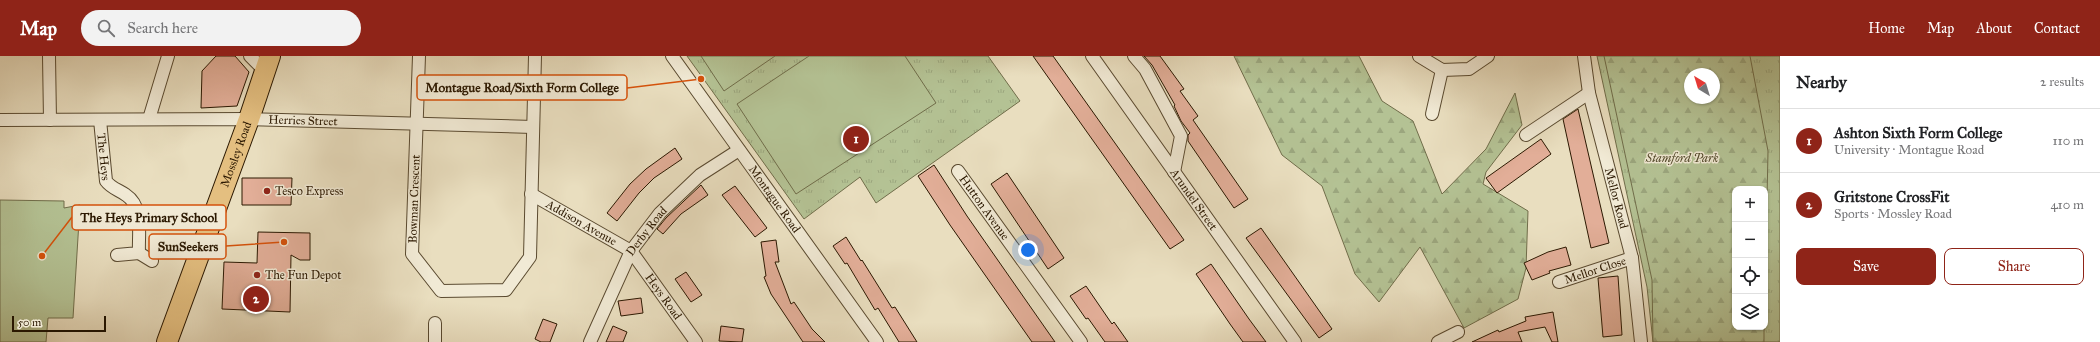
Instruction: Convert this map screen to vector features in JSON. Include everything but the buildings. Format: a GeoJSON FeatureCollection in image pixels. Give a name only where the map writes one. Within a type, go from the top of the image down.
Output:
{"type":"FeatureCollection","features":[{"type":"Feature","properties":{"kind":"main road","name":"Mossley Road"},"geometry":{"type":"LineString","coordinates":[[167,342],[249,120],[267,64]]}},
{"type":"Feature","properties":{"kind":"street"},"geometry":{"type":"LineString","coordinates":[[49,56],[50,120]]}},
{"type":"Feature","properties":{"kind":"street"},"geometry":{"type":"LineString","coordinates":[[149,119],[168,56]]}},
{"type":"Feature","properties":{"kind":"street"},"geometry":{"type":"LineString","coordinates":[[250,56],[267,64]]}},
{"type":"Feature","properties":{"kind":"street"},"geometry":{"type":"LineString","coordinates":[[416,125],[419,56]]}},
{"type":"Feature","properties":{"kind":"street","name":"Bowman Crescent"},"geometry":{"type":"LineString","coordinates":[[416,125],[412,254],[441,291],[506,290],[530,257],[535,56]]}},
{"type":"Feature","properties":{"kind":"street","name":"Montague Road"},"geometry":{"type":"LineString","coordinates":[[672,56],[877,342]]}},
{"type":"Feature","properties":{"kind":"street","name":"Arundel Street"},"geometry":{"type":"LineString","coordinates":[[1092,56],[1295,342]]}},
{"type":"Feature","properties":{"kind":"street"},"geometry":{"type":"LineString","coordinates":[[1134,56],[1145,69],[1181,136],[1174,172]]}},
{"type":"Feature","properties":{"kind":"street"},"geometry":{"type":"LineString","coordinates":[[1419,56],[1442,70],[1469,68],[1488,56]]}},
{"type":"Feature","properties":{"kind":"street","name":"Mellor Road"},"geometry":{"type":"LineString","coordinates":[[1584,56],[1589,93],[1632,258],[1640,342]]}},
{"type":"Feature","properties":{"kind":"street"},"geometry":{"type":"LineString","coordinates":[[1432,114],[1442,70]]}},
{"type":"Feature","properties":{"kind":"street"},"geometry":{"type":"LineString","coordinates":[[1526,135],[1589,93]]}},
{"type":"Feature","properties":{"kind":"street","name":"Herries Street"},"geometry":{"type":"LineString","coordinates":[[0,120],[249,120],[533,127]]}},
{"type":"Feature","properties":{"kind":"street","name":"The Heys"},"geometry":{"type":"LineString","coordinates":[[100,120],[106,180],[111,186],[128,196],[137,207],[138,253]]}},
{"type":"Feature","properties":{"kind":"street","name":"Derby Road"},"geometry":{"type":"LineString","coordinates":[[590,342],[632,250],[660,213],[700,175],[739,150]]}},
{"type":"Feature","properties":{"kind":"street","name":"Hutton Avenue"},"geometry":{"type":"LineString","coordinates":[[958,171],[1081,342]]}},
{"type":"Feature","properties":{"kind":"street","name":"Addison Avenue"},"geometry":{"type":"LineString","coordinates":[[531,194],[632,250]]}},
{"type":"Feature","properties":{"kind":"street","name":"Heys Road"},"geometry":{"type":"LineString","coordinates":[[632,250],[696,342]]}},
{"type":"Feature","properties":{"kind":"street"},"geometry":{"type":"LineString","coordinates":[[116,255],[138,253],[152,260]]}},
{"type":"Feature","properties":{"kind":"street","name":"Mellor Close"},"geometry":{"type":"LineString","coordinates":[[1559,282],[1632,258]]}},
{"type":"Feature","properties":{"kind":"street"},"geometry":{"type":"LineString","coordinates":[[435,323],[435,342]]}},
{"type":"Feature","properties":{"kind":"street"},"geometry":{"type":"LineString","coordinates":[[1438,342],[1458,332]]}},
{"type":"Feature","properties":{"kind":"green space"},"geometry":{"type":"Polygon","coordinates":[[[687,56],[988,56],[1020,101],[876,203],[860,177],[804,219],[687,56]]]}},
{"type":"Feature","properties":{"kind":"green space"},"geometry":{"type":"Polygon","coordinates":[[[701,56],[775,56],[724,91],[701,56]]]}},
{"type":"Feature","properties":{"kind":"green space"},"geometry":{"type":"Polygon","coordinates":[[[809,56],[905,56],[936,103],[796,194],[737,104],[809,56]]]}},
{"type":"Feature","properties":{"kind":"green space"},"geometry":{"type":"Polygon","coordinates":[[[1234,56],[1359,56],[1382,101],[1413,121],[1442,194],[1486,149],[1515,93],[1522,125],[1486,172],[1483,184],[1528,211],[1526,268],[1518,299],[1464,328],[1420,247],[1379,302],[1355,274],[1322,186],[1282,155],[1234,56]]]}},
{"type":"Feature","properties":{"kind":"green space","name":"Stamford Park"},"geometry":{"type":"Polygon","coordinates":[[[1597,56],[1780,56],[1780,342],[1653,342],[1647,287],[1597,56]]]}},
{"type":"Feature","properties":{"kind":"green space","name":"Stamford Park"},"geometry":{"type":"Polygon","coordinates":[[[1604,56],[1750,56],[1768,151],[1767,186],[1732,186],[1732,330],[1764,330],[1764,342],[1653,342],[1652,280],[1604,56]]]}},
{"type":"Feature","properties":{"kind":"green space"},"geometry":{"type":"Polygon","coordinates":[[[0,200],[64,201],[64,208],[80,205],[73,318],[48,318],[46,342],[0,342],[0,200]]]}},
{"type":"Feature","properties":{"kind":"place","name":"Montague Road/Sixth Form College"},"geometry":{"type":"Point","coordinates":[701,79]}},
{"type":"Feature","properties":{"kind":"place","name":"Ashton Sixth Form College"},"geometry":{"type":"Point","coordinates":[856,139]}},
{"type":"Feature","properties":{"kind":"place","name":"Tesco Express"},"geometry":{"type":"Point","coordinates":[267,191]}},
{"type":"Feature","properties":{"kind":"place","name":"SunSeekers"},"geometry":{"type":"Point","coordinates":[284,242]}},
{"type":"Feature","properties":{"kind":"place","name":"The Heys Primary School"},"geometry":{"type":"Point","coordinates":[42,256]}},
{"type":"Feature","properties":{"kind":"place","name":"The Fun Depot"},"geometry":{"type":"Point","coordinates":[257,275]}},
{"type":"Feature","properties":{"kind":"place","name":"Gritstone CrossFit"},"geometry":{"type":"Point","coordinates":[256,299]}}]}
